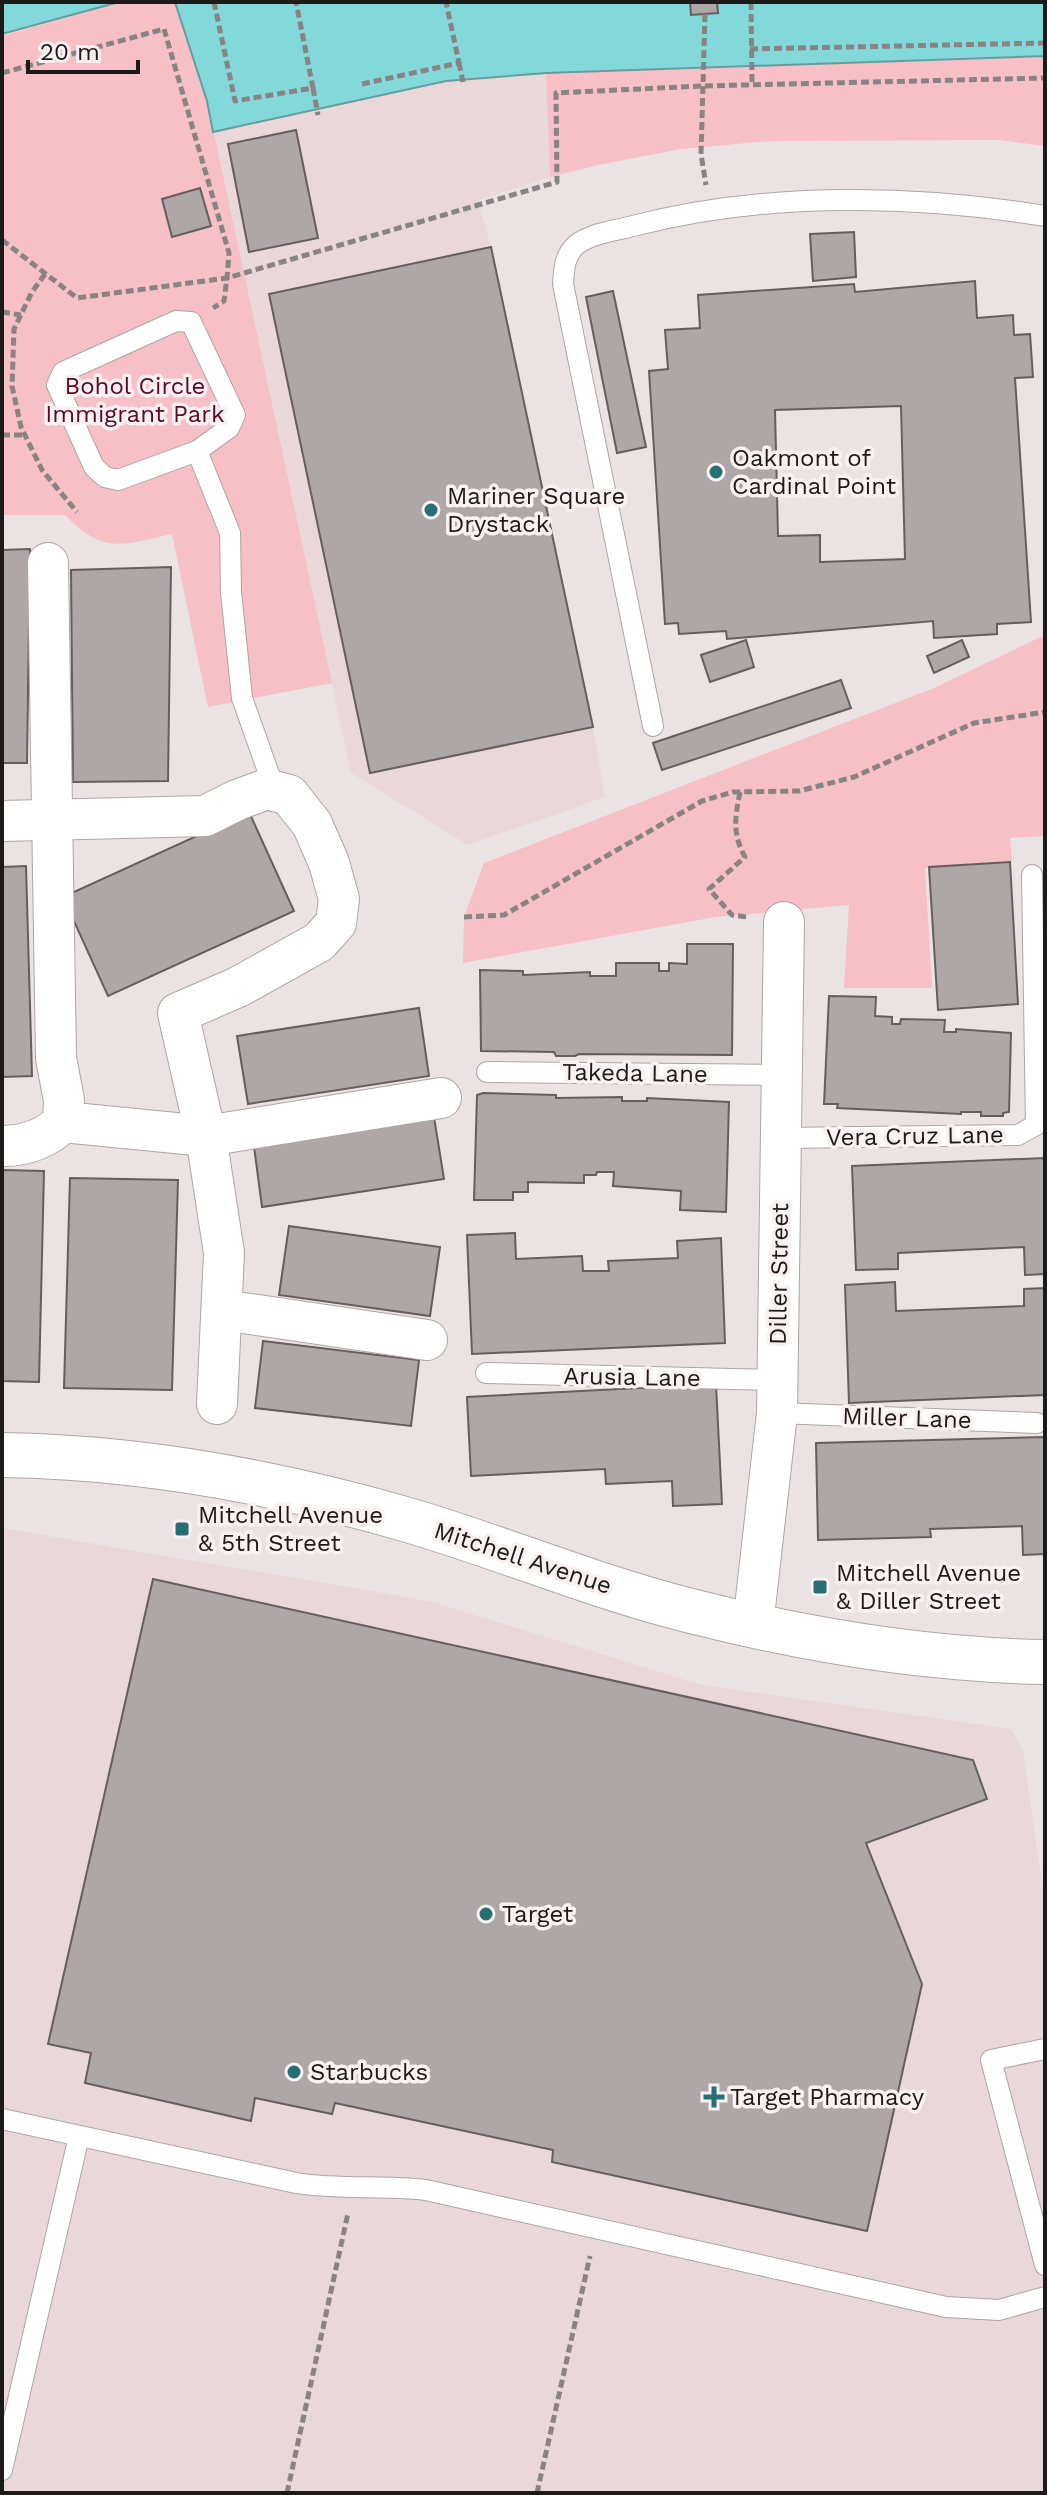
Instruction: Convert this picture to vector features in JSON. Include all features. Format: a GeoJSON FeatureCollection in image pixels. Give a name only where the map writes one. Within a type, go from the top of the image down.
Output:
{"type":"FeatureCollection","features":[{"type":"Feature","properties":{"kind":"street"},"geometry":{"type":"LineString","coordinates":[[2,1146],[20,1146],[51,1134],[63,1122],[64,1100],[56,1058],[48,563]]}},
{"type":"Feature","properties":{"kind":"street"},"geometry":{"type":"LineString","coordinates":[[2,821],[205,816],[267,789],[289,795],[312,824],[329,863],[339,899],[336,923],[319,942],[238,987],[178,1013],[206,1136],[224,1253],[217,1404]]}},
{"type":"Feature","properties":{"kind":"street","name":"Diller Street"},"geometry":{"type":"LineString","coordinates":[[753,1625],[777,1396],[782,1075],[767,920]]}},
{"type":"Feature","properties":{"kind":"street"},"geometry":{"type":"LineString","coordinates":[[63,1122],[206,1136],[441,1098]]}},
{"type":"Feature","properties":{"kind":"street"},"geometry":{"type":"LineString","coordinates":[[223,1310],[427,1340]]}},
{"type":"Feature","properties":{"kind":"street","name":"Mitchell Avenue"},"geometry":{"type":"LineString","coordinates":[[2,1455],[106,1461],[185,1471],[334,1500],[478,1542],[621,1591],[753,1625],[897,1650],[1045,1662]]}},
{"type":"Feature","properties":{"kind":"lane"},"geometry":{"type":"LineString","coordinates":[[653,726],[563,284],[564,262],[575,246],[591,237],[648,222],[736,208],[835,200],[959,204],[1045,216]]}},
{"type":"Feature","properties":{"kind":"lane"},"geometry":{"type":"LineString","coordinates":[[176,321],[191,322],[235,415],[229,428],[197,451],[118,480],[105,477],[94,467],[57,385],[63,372],[176,321]]}},
{"type":"Feature","properties":{"kind":"lane"},"geometry":{"type":"LineString","coordinates":[[197,451],[230,533],[231,592],[242,698],[275,791]]}},
{"type":"Feature","properties":{"kind":"lane","name":"Vera Cruz Lane"},"geometry":{"type":"LineString","coordinates":[[781,1138],[1018,1135],[1036,1125],[1032,875]]}},
{"type":"Feature","properties":{"kind":"lane","name":"Takeda Lane"},"geometry":{"type":"LineString","coordinates":[[487,1072],[782,1075]]}},
{"type":"Feature","properties":{"kind":"lane","name":"Arusia Lane"},"geometry":{"type":"LineString","coordinates":[[486,1373],[777,1396]]}},
{"type":"Feature","properties":{"kind":"lane","name":"Miller Lane"},"geometry":{"type":"LineString","coordinates":[[777,1396],[1037,1423]]}},
{"type":"Feature","properties":{"kind":"lane"},"geometry":{"type":"LineString","coordinates":[[1045,2049],[991,2060],[1045,2265]]}},
{"type":"Feature","properties":{"kind":"lane"},"geometry":{"type":"LineString","coordinates":[[2,2119],[296,2183],[353,2189],[398,2187],[426,2190],[946,2307],[999,2310],[1045,2297]]}},
{"type":"Feature","properties":{"kind":"lane"},"geometry":{"type":"LineString","coordinates":[[2,2470],[79,2136]]}},
{"type":"Feature","properties":{"kind":"path"},"geometry":{"type":"LineString","coordinates":[[214,2],[235,101],[313,88]]}},
{"type":"Feature","properties":{"kind":"path"},"geometry":{"type":"LineString","coordinates":[[296,2],[318,115]]}},
{"type":"Feature","properties":{"kind":"path"},"geometry":{"type":"LineString","coordinates":[[446,2],[463,82]]}},
{"type":"Feature","properties":{"kind":"path"},"geometry":{"type":"LineString","coordinates":[[751,2],[752,85]]}},
{"type":"Feature","properties":{"kind":"path"},"geometry":{"type":"LineString","coordinates":[[701,154],[705,14]]}},
{"type":"Feature","properties":{"kind":"path"},"geometry":{"type":"LineString","coordinates":[[2,73],[164,29],[229,253],[224,301],[191,322]]}},
{"type":"Feature","properties":{"kind":"path"},"geometry":{"type":"LineString","coordinates":[[750,49],[1045,43]]}},
{"type":"Feature","properties":{"kind":"path"},"geometry":{"type":"LineString","coordinates":[[362,84],[459,63]]}},
{"type":"Feature","properties":{"kind":"path"},"geometry":{"type":"LineString","coordinates":[[2,240],[77,298],[227,278],[557,182],[556,93],[701,86],[1045,78]]}},
{"type":"Feature","properties":{"kind":"path"},"geometry":{"type":"LineString","coordinates":[[2,312],[21,315]]}},
{"type":"Feature","properties":{"kind":"path"},"geometry":{"type":"LineString","coordinates":[[2,435],[25,435]]}},
{"type":"Feature","properties":{"kind":"path"},"geometry":{"type":"LineString","coordinates":[[464,917],[504,915],[702,801],[740,792],[799,791],[854,777],[974,723],[1045,712]]}},
{"type":"Feature","properties":{"kind":"path"},"geometry":{"type":"LineString","coordinates":[[740,792],[734,825],[738,846],[745,857],[709,889],[732,915],[767,920]]}},
{"type":"Feature","properties":{"kind":"path"},"geometry":{"type":"LineString","coordinates":[[287,2493],[353,2189]]}},
{"type":"Feature","properties":{"kind":"path"},"geometry":{"type":"LineString","coordinates":[[537,2493],[597,2229]]}},
{"type":"Feature","properties":{"kind":"shaded area"},"geometry":{"type":"Polygon","coordinates":[[[546,73],[550,177],[478,200],[491,247],[593,727],[605,797],[468,845],[351,773],[213,132],[446,81],[546,73]]]}},
{"type":"Feature","properties":{"kind":"shaded area"},"geometry":{"type":"Polygon","coordinates":[[[2,1528],[429,1601],[702,1685],[1011,1729],[1023,1751],[1045,1904],[1045,2493],[2,2493],[2,1528]]]}},
{"type":"Feature","properties":{"kind":"green space","name":"Bohol Circle Immigrant Park"},"geometry":{"type":"Polygon","coordinates":[[[121,2],[175,2],[207,101],[332,683],[208,707],[172,534],[114,544],[91,536],[65,515],[2,515],[2,36],[121,2]]]}},
{"type":"Feature","properties":{"kind":"green space"},"geometry":{"type":"Polygon","coordinates":[[[1045,56],[1045,146],[999,140],[771,141],[681,149],[550,177],[546,73],[1045,56]]]}},
{"type":"Feature","properties":{"kind":"green space"},"geometry":{"type":"Polygon","coordinates":[[[1045,635],[1045,836],[1010,838],[1012,861],[925,868],[932,988],[844,988],[849,905],[716,917],[463,963],[464,917],[484,863],[934,688],[1045,635]]]}},
{"type":"Feature","properties":{"kind":"water"},"geometry":{"type":"Polygon","coordinates":[[[2,2],[119,2],[2,34],[2,2]]]}},
{"type":"Feature","properties":{"kind":"water"},"geometry":{"type":"Polygon","coordinates":[[[175,2],[1045,2],[1045,56],[546,73],[446,81],[213,132],[207,101],[175,2]]]}},
{"type":"Feature","properties":{"kind":"building"},"geometry":{"type":"Polygon","coordinates":[[[690,2],[717,2],[718,13],[691,15],[690,2]]]}},
{"type":"Feature","properties":{"kind":"building"},"geometry":{"type":"Polygon","coordinates":[[[296,130],[318,238],[249,252],[228,144],[296,130]]]}},
{"type":"Feature","properties":{"kind":"building"},"geometry":{"type":"Polygon","coordinates":[[[200,188],[211,226],[172,237],[162,199],[200,188]]]}},
{"type":"Feature","properties":{"kind":"building"},"geometry":{"type":"Polygon","coordinates":[[[854,232],[856,277],[813,281],[810,234],[854,232]]]}},
{"type":"Feature","properties":{"kind":"building","name":"Mariner Square Drystack"},"geometry":{"type":"Polygon","coordinates":[[[491,247],[593,727],[370,773],[269,294],[491,247]]]}},
{"type":"Feature","properties":{"kind":"building","name":"Oakmont of Cardinal Point"},"geometry":{"type":"Polygon","coordinates":[[[975,281],[977,318],[1013,315],[1014,335],[1030,334],[1033,377],[1015,378],[1031,622],[997,624],[997,634],[934,638],[933,621],[727,639],[726,631],[679,634],[678,623],[665,624],[649,371],[668,369],[665,330],[700,328],[698,295],[854,284],[855,292],[975,281]],[[901,406],[775,410],[778,536],[820,535],[820,562],[905,559],[901,406]]]}},
{"type":"Feature","properties":{"kind":"building"},"geometry":{"type":"Polygon","coordinates":[[[613,291],[646,447],[617,453],[586,297],[613,291]]]}},
{"type":"Feature","properties":{"kind":"building"},"geometry":{"type":"Polygon","coordinates":[[[30,549],[27,763],[2,763],[2,550],[30,549]]]}},
{"type":"Feature","properties":{"kind":"building"},"geometry":{"type":"Polygon","coordinates":[[[171,567],[168,781],[73,782],[71,570],[171,567]]]}},
{"type":"Feature","properties":{"kind":"building"},"geometry":{"type":"Polygon","coordinates":[[[746,640],[754,667],[710,682],[701,655],[746,640]]]}},
{"type":"Feature","properties":{"kind":"building"},"geometry":{"type":"Polygon","coordinates":[[[962,640],[969,657],[934,673],[927,656],[962,640]]]}},
{"type":"Feature","properties":{"kind":"building"},"geometry":{"type":"Polygon","coordinates":[[[841,680],[851,708],[662,770],[653,743],[841,680]]]}},
{"type":"Feature","properties":{"kind":"building"},"geometry":{"type":"Polygon","coordinates":[[[249,812],[294,911],[108,996],[63,897],[249,812]]]}},
{"type":"Feature","properties":{"kind":"building"},"geometry":{"type":"Polygon","coordinates":[[[1010,862],[1018,1004],[938,1010],[929,867],[1010,862]]]}},
{"type":"Feature","properties":{"kind":"building"},"geometry":{"type":"Polygon","coordinates":[[[26,866],[32,1076],[2,1077],[2,867],[26,866]]]}},
{"type":"Feature","properties":{"kind":"building"},"geometry":{"type":"Polygon","coordinates":[[[687,944],[733,944],[732,1055],[556,1056],[554,1052],[481,1051],[480,970],[523,971],[523,975],[590,972],[590,976],[616,976],[616,963],[659,963],[659,971],[669,971],[669,963],[687,964],[687,944]]]}},
{"type":"Feature","properties":{"kind":"building"},"geometry":{"type":"Polygon","coordinates":[[[829,996],[876,997],[875,1016],[892,1017],[892,1024],[900,1024],[901,1019],[945,1020],[944,1032],[956,1032],[956,1029],[1011,1033],[1009,1112],[1003,1113],[1003,1116],[981,1116],[981,1112],[961,1114],[837,1108],[838,1104],[824,1104],[829,996]]]}},
{"type":"Feature","properties":{"kind":"building"},"geometry":{"type":"Polygon","coordinates":[[[419,1008],[429,1076],[248,1104],[237,1036],[419,1008]]]}},
{"type":"Feature","properties":{"kind":"building"},"geometry":{"type":"Polygon","coordinates":[[[477,1095],[556,1095],[556,1098],[622,1097],[622,1101],[647,1101],[647,1098],[729,1102],[726,1212],[680,1210],[681,1191],[613,1186],[614,1172],[584,1175],[584,1183],[528,1182],[528,1192],[513,1192],[513,1200],[474,1200],[477,1095]]]}},
{"type":"Feature","properties":{"kind":"building"},"geometry":{"type":"Polygon","coordinates":[[[433,1111],[444,1179],[262,1207],[253,1139],[433,1111]]]}},
{"type":"Feature","properties":{"kind":"building"},"geometry":{"type":"Polygon","coordinates":[[[1045,1158],[1045,1274],[1025,1275],[1024,1247],[898,1253],[898,1269],[856,1270],[852,1166],[1045,1158]]]}},
{"type":"Feature","properties":{"kind":"building"},"geometry":{"type":"Polygon","coordinates":[[[2,1170],[44,1171],[39,1382],[2,1381],[2,1170]]]}},
{"type":"Feature","properties":{"kind":"building"},"geometry":{"type":"Polygon","coordinates":[[[70,1178],[178,1180],[172,1390],[64,1388],[70,1178]]]}},
{"type":"Feature","properties":{"kind":"building"},"geometry":{"type":"Polygon","coordinates":[[[289,1226],[440,1247],[430,1316],[279,1295],[289,1226]]]}},
{"type":"Feature","properties":{"kind":"building"},"geometry":{"type":"Polygon","coordinates":[[[515,1233],[516,1259],[582,1256],[583,1271],[609,1271],[608,1261],[678,1258],[677,1241],[721,1238],[725,1343],[472,1354],[467,1235],[515,1233]]]}},
{"type":"Feature","properties":{"kind":"building"},"geometry":{"type":"Polygon","coordinates":[[[895,1282],[896,1311],[1024,1306],[1024,1289],[1045,1288],[1045,1395],[849,1403],[845,1285],[895,1282]]]}},
{"type":"Feature","properties":{"kind":"building"},"geometry":{"type":"Polygon","coordinates":[[[263,1341],[419,1360],[411,1426],[255,1408],[263,1341]]]}},
{"type":"Feature","properties":{"kind":"building"},"geometry":{"type":"Polygon","coordinates":[[[716,1384],[722,1504],[673,1506],[672,1481],[606,1484],[605,1469],[471,1476],[467,1397],[716,1384]]]}},
{"type":"Feature","properties":{"kind":"building"},"geometry":{"type":"Polygon","coordinates":[[[1045,1437],[1045,1554],[1023,1555],[1022,1526],[930,1529],[931,1537],[818,1540],[816,1443],[1045,1437]]]}},
{"type":"Feature","properties":{"kind":"building","name":"Target"},"geometry":{"type":"Polygon","coordinates":[[[153,1579],[973,1760],[987,1799],[866,1843],[922,1984],[867,2231],[552,2162],[553,2150],[335,2103],[332,2114],[255,2098],[251,2121],[85,2083],[91,2053],[48,2044],[153,1579]]]}},
{"type":"Feature","properties":{"kind":"place","name":"Oakmont of Cardinal Point"},"geometry":{"type":"Point","coordinates":[716,472]}},
{"type":"Feature","properties":{"kind":"place","name":"Mariner Square Drystack"},"geometry":{"type":"Point","coordinates":[431,510]}},
{"type":"Feature","properties":{"kind":"place","name":"Mitchell Avenue & 5th Street"},"geometry":{"type":"Point","coordinates":[182,1529]}},
{"type":"Feature","properties":{"kind":"place","name":"Mitchell Avenue & Diller Street"},"geometry":{"type":"Point","coordinates":[820,1587]}},
{"type":"Feature","properties":{"kind":"place","name":"Target"},"geometry":{"type":"Point","coordinates":[486,1914]}},
{"type":"Feature","properties":{"kind":"place","name":"Starbucks"},"geometry":{"type":"Point","coordinates":[294,2072]}},
{"type":"Feature","properties":{"kind":"place","name":"Target Pharmacy"},"geometry":{"type":"Point","coordinates":[714,2097]}}]}
